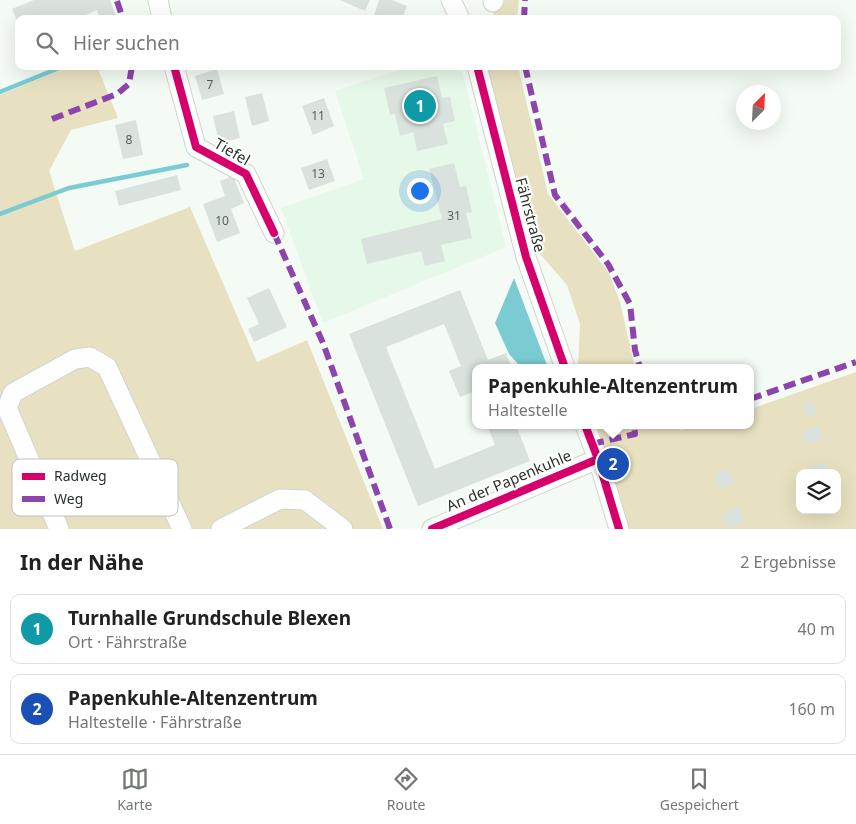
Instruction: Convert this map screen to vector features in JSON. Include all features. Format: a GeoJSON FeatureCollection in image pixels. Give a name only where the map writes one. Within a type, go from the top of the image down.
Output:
{"type":"FeatureCollection","features":[{"type":"Feature","properties":{"kind":"street"},"geometry":{"type":"LineString","coordinates":[[158,0],[161,15]]}},
{"type":"Feature","properties":{"kind":"street"},"geometry":{"type":"LineString","coordinates":[[451,0],[458,15]]}},
{"type":"Feature","properties":{"kind":"street","name":"Tiefel"},"geometry":{"type":"LineString","coordinates":[[175,70],[196,147],[246,174],[274,233]]}},
{"type":"Feature","properties":{"kind":"street","name":"Fährstraße"},"geometry":{"type":"LineString","coordinates":[[478,70],[526,257],[564,364]]}},
{"type":"Feature","properties":{"kind":"street"},"geometry":{"type":"LineString","coordinates":[[29,459],[7,408],[13,393],[75,360],[90,357],[107,367],[150,459]]}},
{"type":"Feature","properties":{"kind":"street"},"geometry":{"type":"LineString","coordinates":[[587,429],[598,459],[619,529]]}},
{"type":"Feature","properties":{"kind":"street","name":"An der Papenkuhle"},"geometry":{"type":"LineString","coordinates":[[432,529],[598,459]]}},
{"type":"Feature","properties":{"kind":"street"},"geometry":{"type":"LineString","coordinates":[[221,529],[280,500],[305,500],[343,529]]}},
{"type":"Feature","properties":{"kind":"street"},"geometry":{"type":"LineString","coordinates":[[53,516],[59,529]]}},
{"type":"Feature","properties":{"kind":"street"},"geometry":{"type":"LineString","coordinates":[[176,516],[182,529]]}},
{"type":"Feature","properties":{"kind":"shaded area"},"geometry":{"type":"Polygon","coordinates":[[[499,0],[519,0],[517,15],[493,15],[499,0]]]}},
{"type":"Feature","properties":{"kind":"shaded area"},"geometry":{"type":"Polygon","coordinates":[[[60,70],[99,70],[118,118],[71,130],[49,171],[75,251],[190,207],[257,362],[307,340],[383,529],[0,529],[0,95],[60,70]]]}},
{"type":"Feature","properties":{"kind":"shaded area"},"geometry":{"type":"Polygon","coordinates":[[[399,70],[462,70],[506,247],[323,323],[281,208],[364,179],[335,91],[399,70]]]}},
{"type":"Feature","properties":{"kind":"shaded area"},"geometry":{"type":"Polygon","coordinates":[[[487,70],[519,70],[548,194],[609,273],[620,302],[634,364],[578,364],[580,324],[567,285],[533,246],[505,145],[487,70]]]}},
{"type":"Feature","properties":{"kind":"shaded area"},"geometry":{"type":"Polygon","coordinates":[[[856,372],[856,529],[629,529],[598,429],[754,429],[754,408],[856,372]]]}},
{"type":"Feature","properties":{"kind":"water"},"geometry":{"type":"Polygon","coordinates":[[[514,278],[546,364],[518,364],[509,354],[495,323],[514,278]]]}},
{"type":"Feature","properties":{"kind":"building"},"geometry":{"type":"Polygon","coordinates":[[[34,0],[110,0],[116,15],[99,15],[97,10],[85,15],[15,16],[12,9],[34,0]]]}},
{"type":"Feature","properties":{"kind":"building"},"geometry":{"type":"Polygon","coordinates":[[[340,0],[370,0],[365,11],[340,0]]]}},
{"type":"Feature","properties":{"kind":"building"},"geometry":{"type":"Polygon","coordinates":[[[379,0],[392,0],[407,6],[404,15],[374,15],[379,0]]]}},
{"type":"Feature","properties":{"kind":"building"},"geometry":{"type":"Polygon","coordinates":[[[217,70],[224,94],[202,100],[195,76],[217,70]]]}},
{"type":"Feature","properties":{"kind":"building"},"geometry":{"type":"Polygon","coordinates":[[[437,76],[442,98],[450,97],[455,121],[443,124],[448,144],[417,151],[413,132],[400,136],[395,114],[390,115],[384,88],[437,76]]]}},
{"type":"Feature","properties":{"kind":"building"},"geometry":{"type":"Polygon","coordinates":[[[262,93],[269,121],[252,126],[245,97],[262,93]]]}},
{"type":"Feature","properties":{"kind":"building"},"geometry":{"type":"Polygon","coordinates":[[[324,98],[334,126],[313,135],[302,106],[324,98]]]}},
{"type":"Feature","properties":{"kind":"building"},"geometry":{"type":"Polygon","coordinates":[[[234,111],[240,138],[219,143],[213,116],[234,111]]]}},
{"type":"Feature","properties":{"kind":"building"},"geometry":{"type":"Polygon","coordinates":[[[136,120],[143,155],[123,159],[115,125],[136,120]]]}},
{"type":"Feature","properties":{"kind":"building"},"geometry":{"type":"Polygon","coordinates":[[[327,159],[335,181],[309,190],[301,168],[327,159]]]}},
{"type":"Feature","properties":{"kind":"building"},"geometry":{"type":"Polygon","coordinates":[[[454,163],[460,187],[466,186],[472,212],[466,213],[472,238],[441,245],[445,261],[425,266],[421,251],[367,264],[361,239],[442,219],[429,169],[454,163]]]}},
{"type":"Feature","properties":{"kind":"building"},"geometry":{"type":"Polygon","coordinates":[[[177,175],[181,190],[119,206],[115,191],[177,175]]]}},
{"type":"Feature","properties":{"kind":"building"},"geometry":{"type":"Polygon","coordinates":[[[233,176],[244,203],[231,209],[240,233],[217,242],[203,204],[225,196],[220,181],[233,176]]]}},
{"type":"Feature","properties":{"kind":"building"},"geometry":{"type":"Polygon","coordinates":[[[269,288],[287,327],[254,342],[248,329],[259,324],[247,298],[269,288]]]}},
{"type":"Feature","properties":{"kind":"building"},"geometry":{"type":"Polygon","coordinates":[[[460,290],[488,360],[506,353],[510,364],[472,364],[472,392],[460,397],[449,371],[461,366],[444,324],[386,347],[435,469],[495,445],[489,429],[518,429],[530,461],[418,506],[349,334],[460,290]]]}},
{"type":"Feature","properties":{"kind":"building"},"geometry":{"type":"Polygon","coordinates":[[[812,401],[815,415],[807,417],[802,404],[812,401]]]}},
{"type":"Feature","properties":{"kind":"building"},"geometry":{"type":"Polygon","coordinates":[[[819,426],[823,440],[805,444],[802,431],[819,426]]]}},
{"type":"Feature","properties":{"kind":"building"},"geometry":{"type":"Polygon","coordinates":[[[825,462],[827,469],[813,469],[812,467],[825,462]]]}},
{"type":"Feature","properties":{"kind":"building"},"geometry":{"type":"Polygon","coordinates":[[[728,469],[735,483],[721,490],[714,475],[728,469]]]}},
{"type":"Feature","properties":{"kind":"building"},"geometry":{"type":"Polygon","coordinates":[[[739,508],[744,523],[727,528],[722,514],[739,508]]]}},
{"type":"Feature","properties":{"kind":"waterway"},"geometry":{"type":"LineString","coordinates":[[0,92],[54,70]]}},
{"type":"Feature","properties":{"kind":"waterway"},"geometry":{"type":"LineString","coordinates":[[0,214],[69,188],[187,165]]}},
{"type":"Feature","properties":{"kind":"marked path"},"geometry":{"type":"LineString","coordinates":[[524,15],[525,0]]}},
{"type":"Feature","properties":{"kind":"marked path"},"geometry":{"type":"LineString","coordinates":[[117,1],[122,15]]}},
{"type":"Feature","properties":{"kind":"marked path"},"geometry":{"type":"LineString","coordinates":[[52,119],[117,94],[129,84],[131,70]]}},
{"type":"Feature","properties":{"kind":"marked path"},"geometry":{"type":"LineString","coordinates":[[526,70],[555,195],[608,264],[630,304],[635,350],[639,364]]}},
{"type":"Feature","properties":{"kind":"marked path"},"geometry":{"type":"LineString","coordinates":[[274,233],[323,343],[390,529]]}},
{"type":"Feature","properties":{"kind":"marked path"},"geometry":{"type":"LineString","coordinates":[[754,398],[856,362]]}},
{"type":"Feature","properties":{"kind":"marked path"},"geometry":{"type":"LineString","coordinates":[[592,444],[635,434],[634,429]]}},
{"type":"Feature","properties":{"kind":"cycle path"},"geometry":{"type":"LineString","coordinates":[[175,70],[196,147],[246,174],[274,233]]}},
{"type":"Feature","properties":{"kind":"cycle path"},"geometry":{"type":"LineString","coordinates":[[478,70],[526,257],[564,364]]}},
{"type":"Feature","properties":{"kind":"cycle path"},"geometry":{"type":"LineString","coordinates":[[587,429],[598,459],[619,529]]}},
{"type":"Feature","properties":{"kind":"cycle path"},"geometry":{"type":"LineString","coordinates":[[432,529],[598,459]]}},
{"type":"Feature","properties":{"kind":"place","name":"Turnhalle Grundschule Blexen"},"geometry":{"type":"Point","coordinates":[420,106]}},
{"type":"Feature","properties":{"kind":"place","name":"Papenkuhle-Altenzentrum"},"geometry":{"type":"Point","coordinates":[613,464]}}]}
